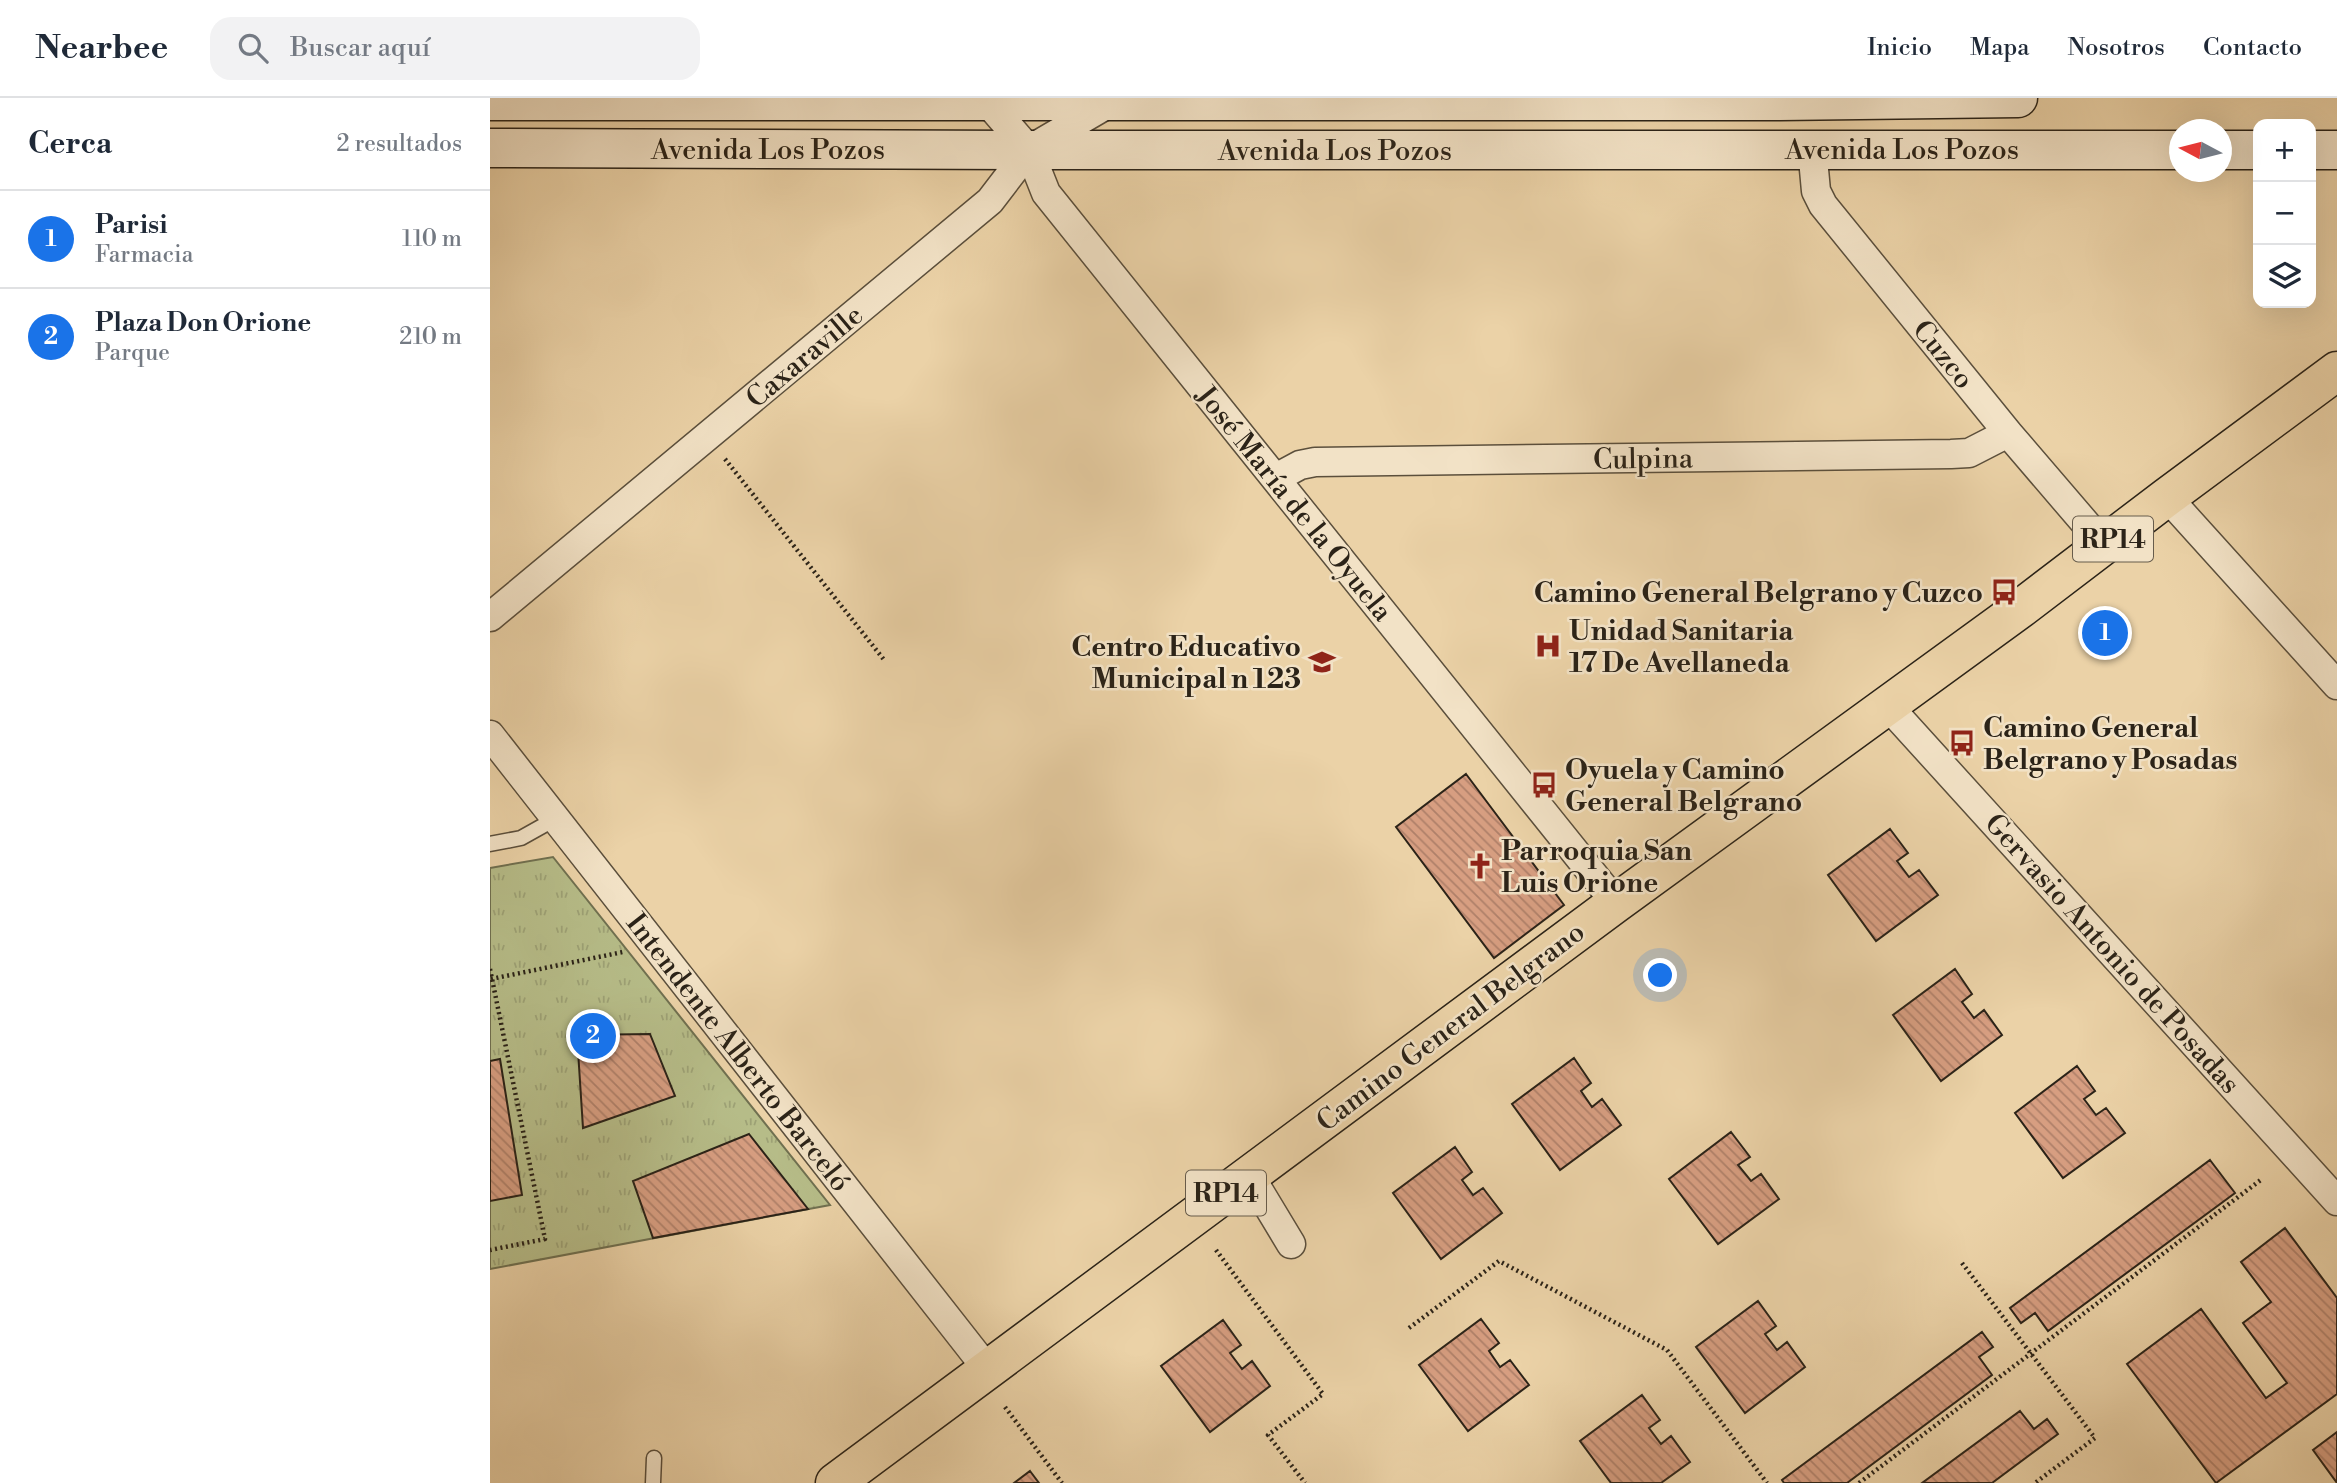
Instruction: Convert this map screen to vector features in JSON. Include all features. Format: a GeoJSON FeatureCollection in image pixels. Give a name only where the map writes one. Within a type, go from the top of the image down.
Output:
{"type":"FeatureCollection","features":[{"type":"Feature","properties":{"kind":"main road","name":"Camino General Belgrano"},"geometry":{"type":"LineString","coordinates":[[835,1483],[2337,371]]}},
{"type":"Feature","properties":{"kind":"street","name":"Avenida Los Pozos"},"geometry":{"type":"LineString","coordinates":[[490,102],[2018,98]]}},
{"type":"Feature","properties":{"kind":"street","name":"José María de la Oyuela"},"geometry":{"type":"LineString","coordinates":[[985,100],[1029,150],[1046,193],[1616,903]]}},
{"type":"Feature","properties":{"kind":"street","name":"Caxaraville"},"geometry":{"type":"LineString","coordinates":[[490,618],[990,201],[1029,150],[1113,100]]}},
{"type":"Feature","properties":{"kind":"street","name":"Avenida Los Pozos"},"geometry":{"type":"LineString","coordinates":[[490,148],[2169,150]]}},
{"type":"Feature","properties":{"kind":"street","name":"Cuzco"},"geometry":{"type":"LineString","coordinates":[[1812,148],[1816,191],[1823,205],[2008,433],[2104,545]]}},
{"type":"Feature","properties":{"kind":"street"},"geometry":{"type":"LineString","coordinates":[[2232,150],[2253,150]]}},
{"type":"Feature","properties":{"kind":"street"},"geometry":{"type":"LineString","coordinates":[[2316,150],[2337,150]]}},
{"type":"Feature","properties":{"kind":"street","name":"Culpina"},"geometry":{"type":"LineString","coordinates":[[1276,478],[1315,462],[1969,453],[2008,433]]}},
{"type":"Feature","properties":{"kind":"street"},"geometry":{"type":"LineString","coordinates":[[2167,497],[2337,685]]}},
{"type":"Feature","properties":{"kind":"street","name":"Gervasio Antonio de Posadas"},"geometry":{"type":"LineString","coordinates":[[1888,706],[2328,1173],[2337,1201]]}},
{"type":"Feature","properties":{"kind":"street","name":"Intendente Alberto Barceló"},"geometry":{"type":"LineString","coordinates":[[490,735],[988,1370]]}},
{"type":"Feature","properties":{"kind":"street"},"geometry":{"type":"LineString","coordinates":[[1250,1175],[1291,1244]]}},
{"type":"Feature","properties":{"kind":"lane"},"geometry":{"type":"LineString","coordinates":[[490,844],[521,838],[555,819]]}},
{"type":"Feature","properties":{"kind":"lane"},"geometry":{"type":"LineString","coordinates":[[653,1483],[654,1458]]}},
{"type":"Feature","properties":{"kind":"path"},"geometry":{"type":"LineString","coordinates":[[707,437],[885,662]]}},
{"type":"Feature","properties":{"kind":"path"},"geometry":{"type":"LineString","coordinates":[[491,979],[655,945]]}},
{"type":"Feature","properties":{"kind":"path"},"geometry":{"type":"LineString","coordinates":[[490,969],[545,1239],[490,1250]]}},
{"type":"Feature","properties":{"kind":"path"},"geometry":{"type":"LineString","coordinates":[[1860,1483],[2262,1179]]}},
{"type":"Feature","properties":{"kind":"path"},"geometry":{"type":"LineString","coordinates":[[1216,1250],[1323,1394],[1268,1435],[1305,1483]]}},
{"type":"Feature","properties":{"kind":"path"},"geometry":{"type":"LineString","coordinates":[[1409,1328],[1499,1261],[1667,1350],[1767,1483]]}},
{"type":"Feature","properties":{"kind":"path"},"geometry":{"type":"LineString","coordinates":[[1962,1263],[2095,1438],[2035,1483]]}},
{"type":"Feature","properties":{"kind":"path"},"geometry":{"type":"LineString","coordinates":[[1005,1407],[1062,1483]]}},
{"type":"Feature","properties":{"kind":"green space"},"geometry":{"type":"Polygon","coordinates":[[[553,857],[830,1205],[490,1269],[490,868],[553,857]]]}},
{"type":"Feature","properties":{"kind":"building","name":"Parroquia San Luis Orione"},"geometry":{"type":"Polygon","coordinates":[[[1466,774],[1564,905],[1494,958],[1396,827],[1466,774]]]}},
{"type":"Feature","properties":{"kind":"building"},"geometry":{"type":"Polygon","coordinates":[[[1890,829],[1908,853],[1897,861],[1909,877],[1919,870],[1938,895],[1876,941],[1828,875],[1890,829]]]}},
{"type":"Feature","properties":{"kind":"building"},"geometry":{"type":"Polygon","coordinates":[[[1955,969],[1972,994],[1962,1002],[1974,1018],[1984,1010],[2002,1035],[1941,1081],[1893,1015],[1955,969]]]}},
{"type":"Feature","properties":{"kind":"building"},"geometry":{"type":"Polygon","coordinates":[[[650,1034],[675,1096],[583,1128],[577,1035],[650,1034]]]}},
{"type":"Feature","properties":{"kind":"building"},"geometry":{"type":"Polygon","coordinates":[[[1574,1058],[1591,1083],[1581,1091],[1592,1107],[1602,1099],[1621,1125],[1560,1170],[1512,1104],[1574,1058]]]}},
{"type":"Feature","properties":{"kind":"building"},"geometry":{"type":"Polygon","coordinates":[[[500,1059],[522,1195],[490,1201],[490,1061],[500,1059]]]}},
{"type":"Feature","properties":{"kind":"building"},"geometry":{"type":"Polygon","coordinates":[[[2077,1066],[2095,1091],[2084,1099],[2096,1115],[2106,1108],[2125,1133],[2063,1178],[2015,1113],[2077,1066]]]}},
{"type":"Feature","properties":{"kind":"building"},"geometry":{"type":"Polygon","coordinates":[[[1731,1132],[1750,1157],[1738,1165],[1751,1181],[1761,1174],[1779,1199],[1718,1244],[1669,1179],[1731,1132]]]}},
{"type":"Feature","properties":{"kind":"building"},"geometry":{"type":"Polygon","coordinates":[[[749,1134],[808,1209],[653,1238],[633,1181],[749,1134]]]}},
{"type":"Feature","properties":{"kind":"building"},"geometry":{"type":"Polygon","coordinates":[[[1455,1147],[1472,1172],[1462,1180],[1473,1195],[1483,1188],[1502,1213],[1441,1259],[1393,1193],[1455,1147]]]}},
{"type":"Feature","properties":{"kind":"building"},"geometry":{"type":"Polygon","coordinates":[[[2210,1160],[2235,1193],[2048,1331],[2035,1313],[2021,1323],[2010,1308],[2210,1160]]]}},
{"type":"Feature","properties":{"kind":"building"},"geometry":{"type":"Polygon","coordinates":[[[2285,1228],[2337,1298],[2337,1394],[2216,1483],[2127,1364],[2201,1309],[2266,1398],[2287,1383],[2243,1323],[2271,1302],[2241,1262],[2285,1228]]]}},
{"type":"Feature","properties":{"kind":"building"},"geometry":{"type":"Polygon","coordinates":[[[1758,1301],[1776,1326],[1765,1334],[1777,1350],[1787,1342],[1805,1367],[1745,1413],[1696,1347],[1758,1301]]]}},
{"type":"Feature","properties":{"kind":"building"},"geometry":{"type":"Polygon","coordinates":[[[1481,1319],[1499,1343],[1489,1351],[1500,1367],[1510,1360],[1529,1385],[1468,1431],[1419,1365],[1481,1319]]]}},
{"type":"Feature","properties":{"kind":"building"},"geometry":{"type":"Polygon","coordinates":[[[1223,1320],[1241,1345],[1230,1353],[1242,1369],[1252,1361],[1270,1386],[1210,1432],[1161,1366],[1223,1320]]]}},
{"type":"Feature","properties":{"kind":"building"},"geometry":{"type":"Polygon","coordinates":[[[1982,1332],[1993,1347],[1979,1357],[1992,1375],[1847,1483],[1784,1483],[1782,1480],[1982,1332]]]}},
{"type":"Feature","properties":{"kind":"building"},"geometry":{"type":"Polygon","coordinates":[[[1642,1395],[1660,1420],[1649,1428],[1661,1444],[1671,1436],[1690,1462],[1661,1483],[1611,1483],[1580,1441],[1642,1395]]]}},
{"type":"Feature","properties":{"kind":"building"},"geometry":{"type":"Polygon","coordinates":[[[2020,1411],[2034,1429],[2047,1419],[2058,1434],[1992,1483],[1922,1483],[2020,1411]]]}},
{"type":"Feature","properties":{"kind":"building"},"geometry":{"type":"Polygon","coordinates":[[[2337,1432],[2337,1483],[2313,1450],[2337,1432]]]}},
{"type":"Feature","properties":{"kind":"building"},"geometry":{"type":"Polygon","coordinates":[[[1030,1471],[1039,1483],[1014,1483],[1030,1471]]]}},
{"type":"Feature","properties":{"kind":"place","name":"Camino General Belgrano y Cuzco"},"geometry":{"type":"Point","coordinates":[2004,592]}},
{"type":"Feature","properties":{"kind":"place","name":"Parisi"},"geometry":{"type":"Point","coordinates":[2105,633]}},
{"type":"Feature","properties":{"kind":"place","name":"Unidad Sanitaria 17 De Avellaneda"},"geometry":{"type":"Point","coordinates":[1548,646]}},
{"type":"Feature","properties":{"kind":"place","name":"Centro Educativo Municipal n 123"},"geometry":{"type":"Point","coordinates":[1322,662]}},
{"type":"Feature","properties":{"kind":"place","name":"Camino General Belgrano y Posadas"},"geometry":{"type":"Point","coordinates":[1962,743]}},
{"type":"Feature","properties":{"kind":"place","name":"Oyuela y Camino General Belgrano"},"geometry":{"type":"Point","coordinates":[1544,785]}},
{"type":"Feature","properties":{"kind":"place","name":"Parroquia San Luis Orione"},"geometry":{"type":"Point","coordinates":[1480,866]}},
{"type":"Feature","properties":{"kind":"place","name":"Plaza Don Orione"},"geometry":{"type":"Point","coordinates":[593,1036]}}]}
